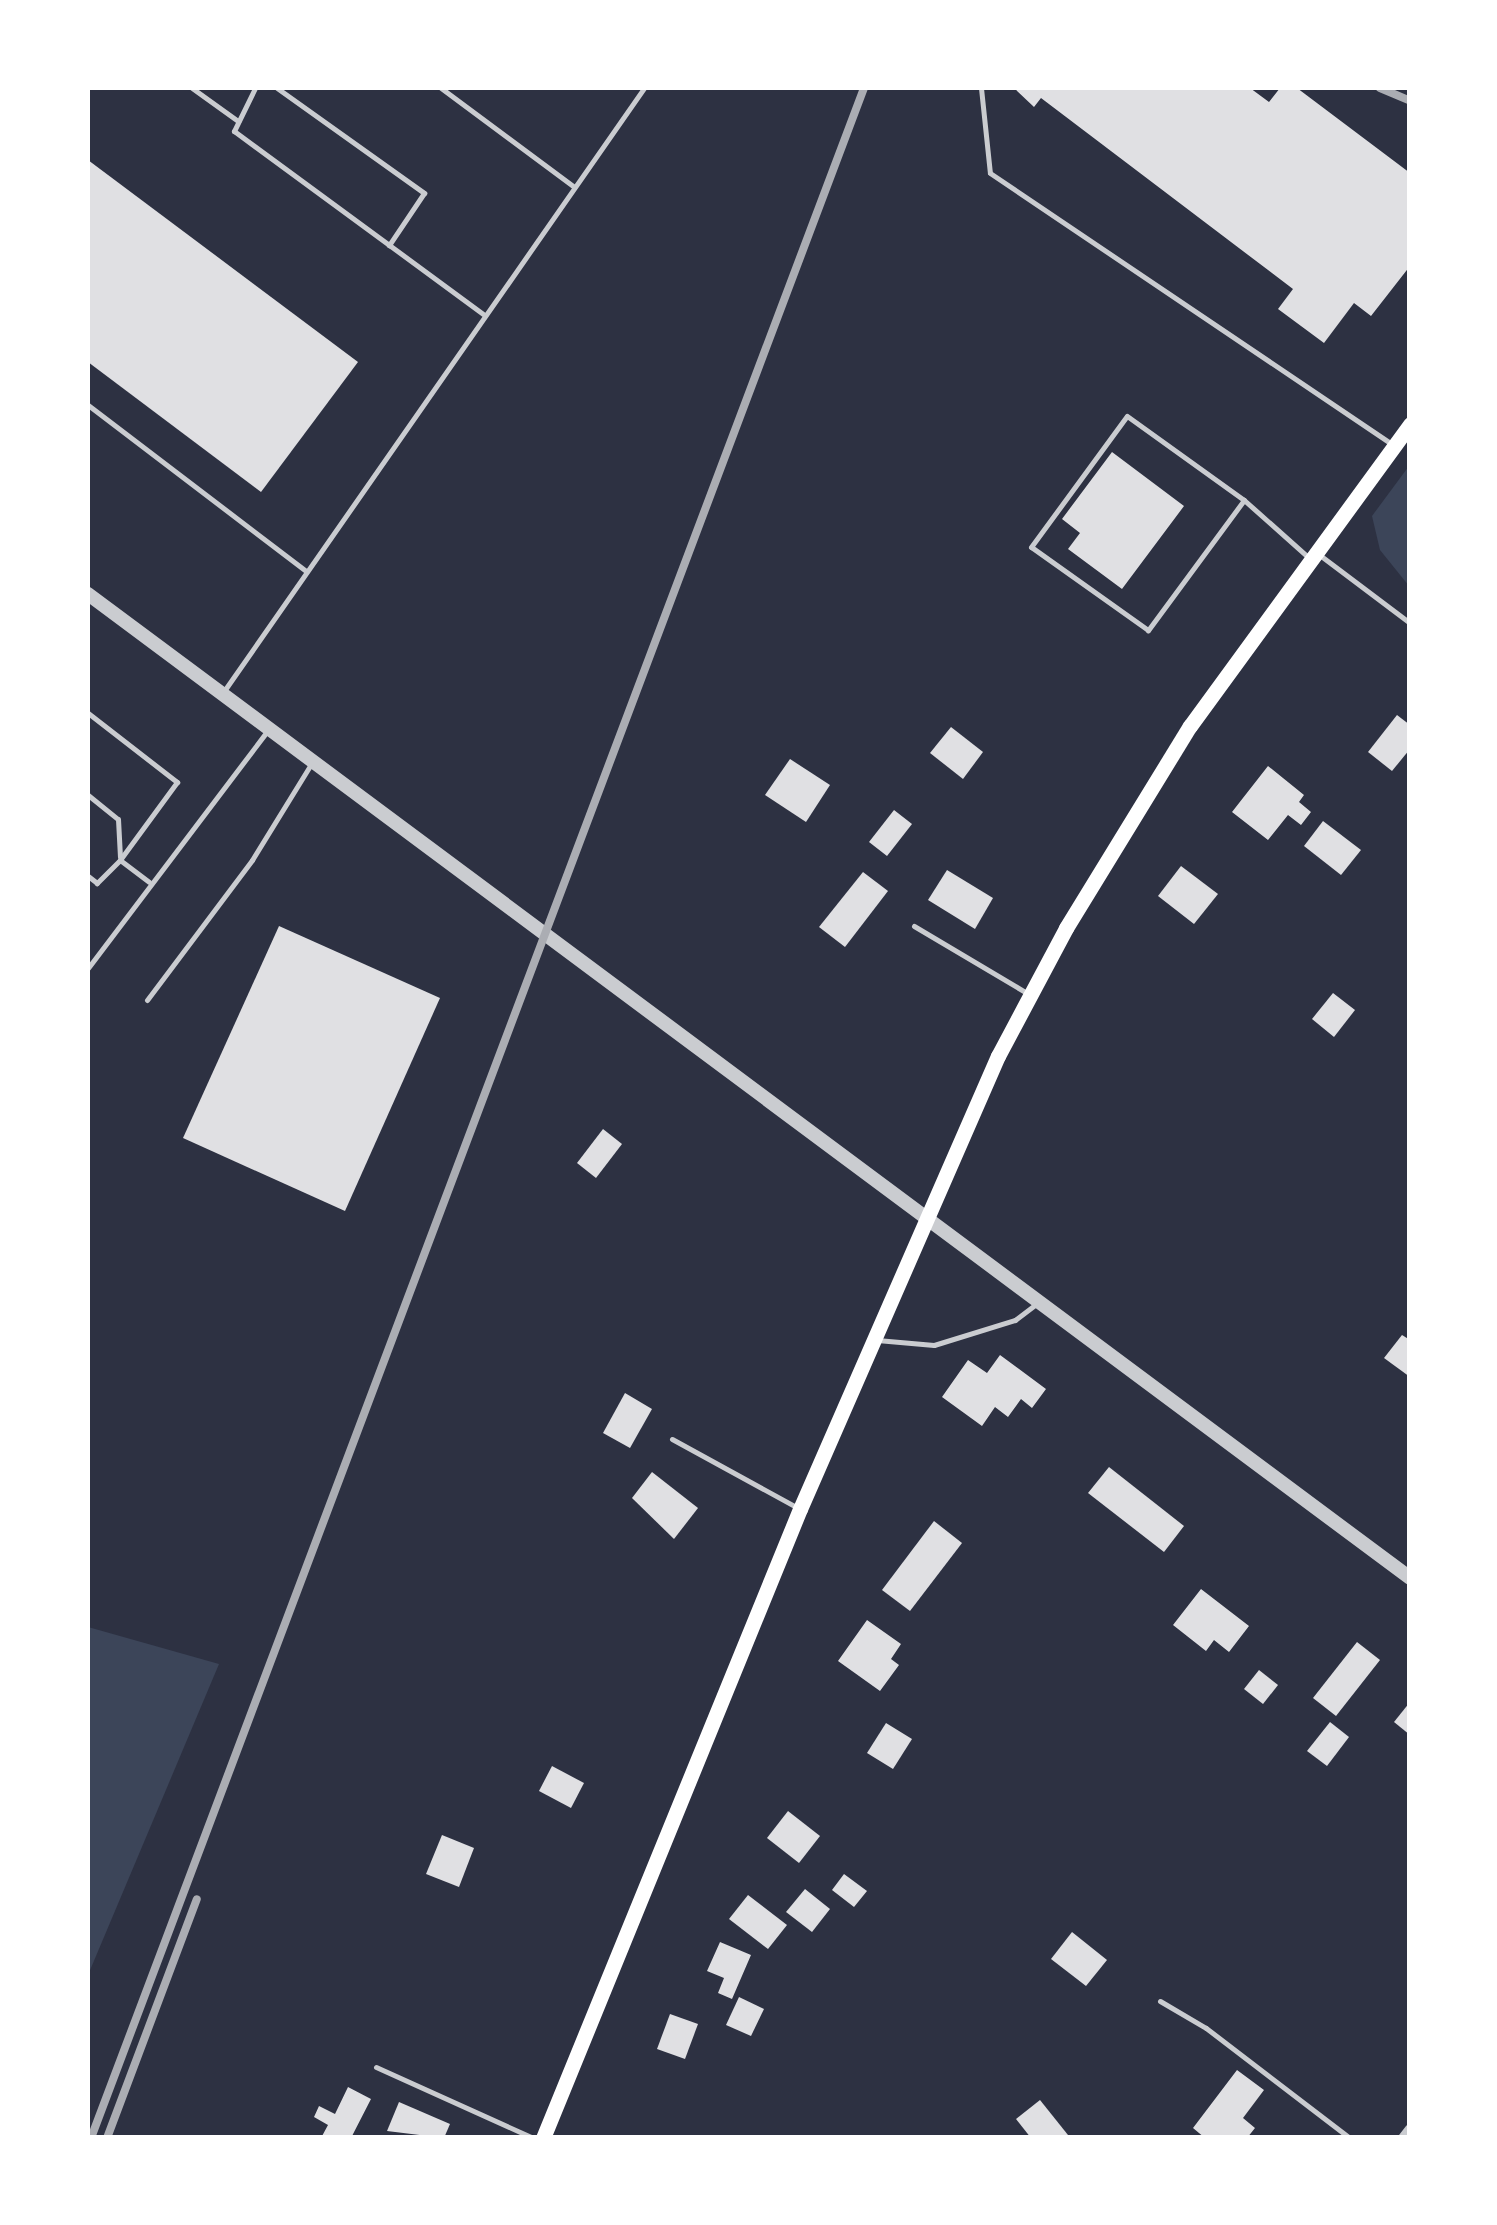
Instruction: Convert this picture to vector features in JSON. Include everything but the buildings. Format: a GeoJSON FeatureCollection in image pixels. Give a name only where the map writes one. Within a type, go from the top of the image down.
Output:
{"type":"FeatureCollection","features":[{"type":"Feature","properties":{"kind":"main road"},"geometry":{"type":"LineString","coordinates":[[543,2138],[800,1510],[925,1217],[1030,994],[1190,726],[1410,424]]}},
{"type":"Feature","properties":{"kind":"street"},"geometry":{"type":"LineString","coordinates":[[88,594],[1410,1578]]}},
{"type":"Feature","properties":{"kind":"street"},"geometry":{"type":"LineString","coordinates":[[1403,2138],[1410,2129]]}},
{"type":"Feature","properties":{"kind":"lane"},"geometry":{"type":"LineString","coordinates":[[192,88],[239,122]]}},
{"type":"Feature","properties":{"kind":"lane"},"geometry":{"type":"LineString","coordinates":[[255,88],[234,131],[483,314]]}},
{"type":"Feature","properties":{"kind":"lane"},"geometry":{"type":"LineString","coordinates":[[277,88],[424,193],[389,245]]}},
{"type":"Feature","properties":{"kind":"lane"},"geometry":{"type":"LineString","coordinates":[[442,88],[572,186]]}},
{"type":"Feature","properties":{"kind":"lane"},"geometry":{"type":"LineString","coordinates":[[222,694],[572,186],[644,88]]}},
{"type":"Feature","properties":{"kind":"lane"},"geometry":{"type":"LineString","coordinates":[[981,88],[990,173],[1394,445]]}},
{"type":"Feature","properties":{"kind":"lane"},"geometry":{"type":"LineString","coordinates":[[88,405],[306,572]]}},
{"type":"Feature","properties":{"kind":"lane"},"geometry":{"type":"LineString","coordinates":[[1244,500],[1148,630],[1031,547],[1126,416],[1244,500],[1312,555],[1410,623]]}},
{"type":"Feature","properties":{"kind":"lane"},"geometry":{"type":"LineString","coordinates":[[88,713],[178,782],[120,860],[96,883],[88,876]]}},
{"type":"Feature","properties":{"kind":"lane"},"geometry":{"type":"LineString","coordinates":[[88,968],[269,729]]}},
{"type":"Feature","properties":{"kind":"lane"},"geometry":{"type":"LineString","coordinates":[[147,1000],[252,860],[312,761]]}},
{"type":"Feature","properties":{"kind":"lane"},"geometry":{"type":"LineString","coordinates":[[88,795],[118,819],[120,860]]}},
{"type":"Feature","properties":{"kind":"lane"},"geometry":{"type":"LineString","coordinates":[[120,860],[150,882]]}},
{"type":"Feature","properties":{"kind":"lane"},"geometry":{"type":"LineString","coordinates":[[914,926],[1030,994]]}},
{"type":"Feature","properties":{"kind":"lane"},"geometry":{"type":"LineString","coordinates":[[874,1340],[934,1345],[1015,1320],[1037,1302]]}},
{"type":"Feature","properties":{"kind":"lane"},"geometry":{"type":"LineString","coordinates":[[672,1439],[800,1510]]}},
{"type":"Feature","properties":{"kind":"lane"},"geometry":{"type":"LineString","coordinates":[[1160,2001],[1206,2028],[1350,2138]]}},
{"type":"Feature","properties":{"kind":"lane"},"geometry":{"type":"LineString","coordinates":[[376,2068],[533,2138]]}},
{"type":"Feature","properties":{"kind":"shaded area"},"geometry":{"type":"Polygon","coordinates":[[[1409,466],[1409,586],[1380,550],[1372,516],[1409,466]]]}},
{"type":"Feature","properties":{"kind":"shaded area"},"geometry":{"type":"Polygon","coordinates":[[[88,1627],[219,1664],[88,1975],[88,1627]]]}},
{"type":"Feature","properties":{"kind":"railway"},"geometry":{"type":"LineString","coordinates":[[91,2138],[864,88]]}},
{"type":"Feature","properties":{"kind":"railway"},"geometry":{"type":"LineString","coordinates":[[1380,88],[1410,101]]}},
{"type":"Feature","properties":{"kind":"railway"},"geometry":{"type":"LineString","coordinates":[[107,2138],[197,1899]]}}]}
